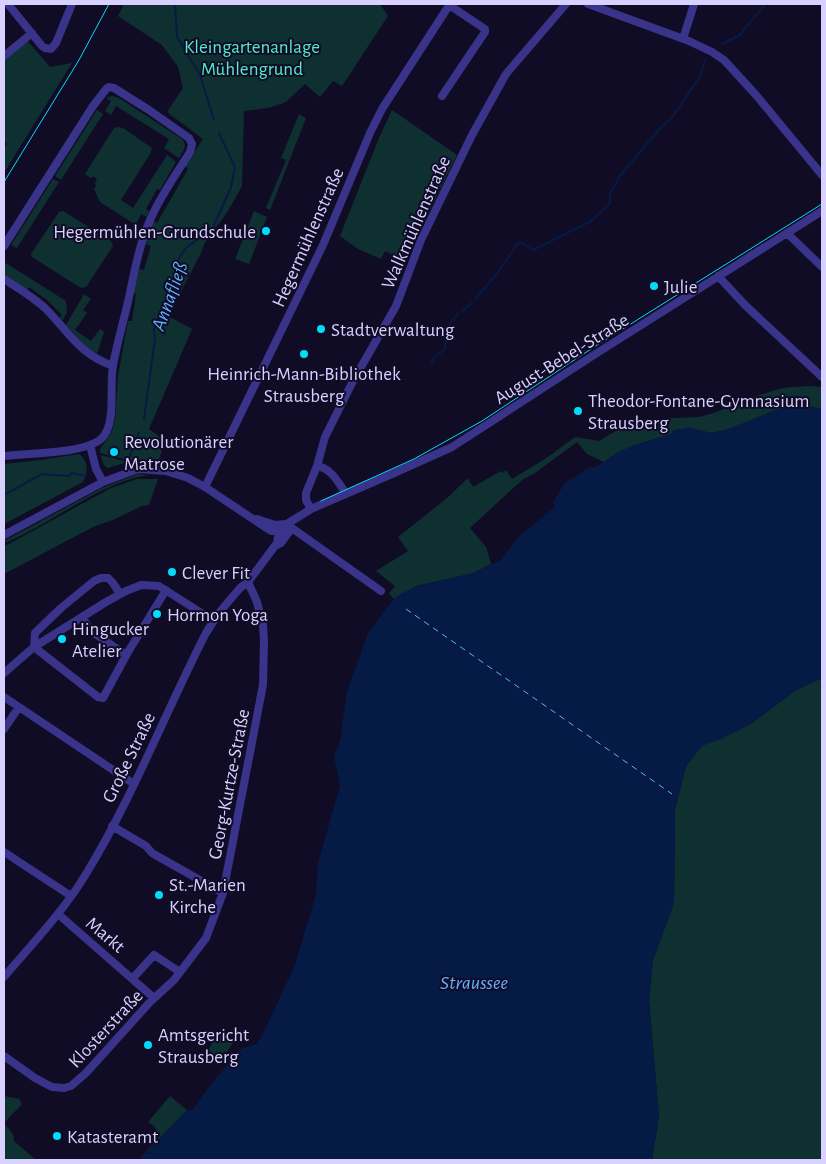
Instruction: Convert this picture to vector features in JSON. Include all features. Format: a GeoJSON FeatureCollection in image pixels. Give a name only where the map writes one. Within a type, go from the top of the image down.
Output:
{"type":"FeatureCollection","features":[{"type":"Feature","properties":{"kind":"street"},"geometry":{"type":"LineString","coordinates":[[8,4],[45,48],[51,49],[56,43],[72,4]]}},
{"type":"Feature","properties":{"kind":"street","name":"Walkmühlenstraße"},"geometry":{"type":"LineString","coordinates":[[308,511],[306,494],[320,451],[330,428],[353,381],[396,306],[434,213],[494,93],[517,61],[566,4]]}},
{"type":"Feature","properties":{"kind":"street"},"geometry":{"type":"LineString","coordinates":[[588,4],[683,39],[712,52],[733,68],[822,175]]}},
{"type":"Feature","properties":{"kind":"street"},"geometry":{"type":"LineString","coordinates":[[683,39],[694,4]]}},
{"type":"Feature","properties":{"kind":"street","name":"Hegermühlenstraße"},"geometry":{"type":"LineString","coordinates":[[205,487],[323,245],[382,109],[449,5],[485,29],[486,32],[442,96]]}},
{"type":"Feature","properties":{"kind":"street"},"geometry":{"type":"LineString","coordinates":[[4,56],[32,33]]}},
{"type":"Feature","properties":{"kind":"street"},"geometry":{"type":"LineString","coordinates":[[4,246],[107,88],[114,88],[189,138],[192,144],[190,152],[151,217],[139,254],[113,366],[108,430],[100,439],[90,444],[55,452],[4,456]]}},
{"type":"Feature","properties":{"kind":"street","name":"August-Bebel-Straße"},"geometry":{"type":"LineString","coordinates":[[279,532],[308,511],[452,447],[822,211]]}},
{"type":"Feature","properties":{"kind":"street"},"geometry":{"type":"LineString","coordinates":[[786,233],[822,267]]}},
{"type":"Feature","properties":{"kind":"street"},"geometry":{"type":"LineString","coordinates":[[718,276],[738,298],[822,377]]}},
{"type":"Feature","properties":{"kind":"street"},"geometry":{"type":"LineString","coordinates":[[4,279],[44,307],[79,346],[97,359],[113,366]]}},
{"type":"Feature","properties":{"kind":"street"},"geometry":{"type":"LineString","coordinates":[[90,444],[96,469],[103,482]]}},
{"type":"Feature","properties":{"kind":"street"},"geometry":{"type":"LineString","coordinates":[[316,466],[324,468],[335,477],[346,494]]}},
{"type":"Feature","properties":{"kind":"street"},"geometry":{"type":"LineString","coordinates":[[4,535],[103,482],[138,469],[166,471],[188,478],[205,487],[268,530],[279,532]]}},
{"type":"Feature","properties":{"kind":"street"},"geometry":{"type":"LineString","coordinates":[[250,517],[275,525],[289,526],[381,592]]}},
{"type":"Feature","properties":{"kind":"street","name":"Große Straße"},"geometry":{"type":"LineString","coordinates":[[275,546],[281,544],[289,526]]}},
{"type":"Feature","properties":{"kind":"street","name":"Große Straße"},"geometry":{"type":"LineString","coordinates":[[4,977],[58,914],[86,875],[134,784],[198,649],[214,621],[240,588],[248,582],[275,546],[279,532]]}},
{"type":"Feature","properties":{"kind":"street"},"geometry":{"type":"LineString","coordinates":[[34,647],[37,630],[94,581],[108,578],[120,594]]}},
{"type":"Feature","properties":{"kind":"street","name":"Georg-Kurtze-Straße"},"geometry":{"type":"LineString","coordinates":[[174,980],[206,938],[223,893],[263,685],[264,641],[261,612],[248,582]]}},
{"type":"Feature","properties":{"kind":"street"},"geometry":{"type":"LineString","coordinates":[[4,673],[34,647],[120,594],[141,585],[152,585],[166,590],[214,621]]}},
{"type":"Feature","properties":{"kind":"street"},"geometry":{"type":"LineString","coordinates":[[34,647],[98,697],[103,698],[126,655],[166,590]]}},
{"type":"Feature","properties":{"kind":"street"},"geometry":{"type":"LineString","coordinates":[[82,617],[91,631],[126,655]]}},
{"type":"Feature","properties":{"kind":"street"},"geometry":{"type":"LineString","coordinates":[[4,696],[134,784]]}},
{"type":"Feature","properties":{"kind":"street"},"geometry":{"type":"LineString","coordinates":[[4,729],[19,707]]}},
{"type":"Feature","properties":{"kind":"street"},"geometry":{"type":"LineString","coordinates":[[112,826],[196,879],[223,893]]}},
{"type":"Feature","properties":{"kind":"street"},"geometry":{"type":"LineString","coordinates":[[4,852],[71,896]]}},
{"type":"Feature","properties":{"kind":"street","name":"Markt"},"geometry":{"type":"LineString","coordinates":[[58,914],[154,998]]}},
{"type":"Feature","properties":{"kind":"street","name":"Markt"},"geometry":{"type":"LineString","coordinates":[[133,978],[154,955],[180,972]]}},
{"type":"Feature","properties":{"kind":"street","name":"Klosterstraße"},"geometry":{"type":"LineString","coordinates":[[4,1056],[34,1078],[52,1087],[64,1088],[71,1086],[86,1073],[154,998],[174,980]]}},
{"type":"Feature","properties":{"kind":"green space","name":"Kleingartenanlage Mühlengrund"},"geometry":{"type":"Polygon","coordinates":[[[122,4],[380,4],[388,16],[342,86],[333,81],[320,97],[305,84],[286,102],[268,108],[244,111],[242,186],[228,211],[204,244],[168,316],[192,329],[149,429],[165,441],[158,462],[135,462],[100,453],[100,449],[111,433],[115,420],[118,376],[128,321],[132,321],[136,294],[133,293],[139,269],[144,270],[151,246],[146,244],[153,221],[157,223],[188,169],[185,166],[203,139],[167,112],[183,88],[178,67],[162,45],[118,16],[123,6],[122,4]]]}},
{"type":"Feature","properties":{"kind":"green space"},"geometry":{"type":"Polygon","coordinates":[[[27,40],[50,67],[72,63],[4,173],[4,148],[7,144],[4,140],[4,58],[27,40]]]}},
{"type":"Feature","properties":{"kind":"green space"},"geometry":{"type":"Polygon","coordinates":[[[112,96],[119,98],[182,139],[185,146],[179,158],[164,148],[169,139],[116,106],[111,115],[105,111],[111,101],[106,98],[112,96]]]}},
{"type":"Feature","properties":{"kind":"green space"},"geometry":{"type":"Polygon","coordinates":[[[97,110],[103,114],[61,180],[55,176],[97,110]]]}},
{"type":"Feature","properties":{"kind":"green space"},"geometry":{"type":"Polygon","coordinates":[[[392,110],[457,155],[405,260],[385,251],[381,259],[358,249],[340,236],[392,110]]]}},
{"type":"Feature","properties":{"kind":"green space"},"geometry":{"type":"Polygon","coordinates":[[[299,114],[306,118],[270,210],[266,208],[286,160],[281,158],[299,114]]]}},
{"type":"Feature","properties":{"kind":"green space"},"geometry":{"type":"Polygon","coordinates":[[[114,128],[123,128],[152,148],[121,200],[133,208],[167,155],[176,162],[160,190],[157,189],[146,209],[149,211],[147,217],[141,214],[136,225],[100,202],[94,189],[97,179],[85,174],[114,128]]]}},
{"type":"Feature","properties":{"kind":"green space"},"geometry":{"type":"Polygon","coordinates":[[[53,179],[59,182],[17,248],[11,245],[53,179]]]}},
{"type":"Feature","properties":{"kind":"green space"},"geometry":{"type":"Polygon","coordinates":[[[63,211],[111,241],[113,246],[86,287],[81,288],[32,257],[31,254],[59,212],[63,211]]]}},
{"type":"Feature","properties":{"kind":"green space"},"geometry":{"type":"Polygon","coordinates":[[[254,211],[267,217],[249,264],[235,259],[254,211]]]}},
{"type":"Feature","properties":{"kind":"green space"},"geometry":{"type":"Polygon","coordinates":[[[4,262],[66,301],[67,312],[63,320],[59,319],[62,315],[47,300],[29,287],[26,291],[4,275],[4,262]]]}},
{"type":"Feature","properties":{"kind":"green space"},"geometry":{"type":"Polygon","coordinates":[[[84,294],[91,299],[83,310],[87,313],[75,330],[91,341],[100,329],[104,332],[97,354],[86,347],[66,325],[84,294]]]}},
{"type":"Feature","properties":{"kind":"green space"},"geometry":{"type":"Polygon","coordinates":[[[822,387],[822,409],[798,404],[773,411],[729,429],[711,433],[690,428],[674,430],[671,434],[632,446],[604,462],[587,454],[577,442],[535,473],[522,480],[470,528],[486,547],[491,564],[474,573],[416,586],[394,599],[389,593],[395,586],[376,571],[408,551],[398,537],[446,499],[468,478],[473,487],[501,471],[502,473],[506,470],[512,479],[548,457],[575,437],[599,441],[634,420],[699,417],[782,388],[822,387]]]}},
{"type":"Feature","properties":{"kind":"green space"},"geometry":{"type":"Polygon","coordinates":[[[79,454],[85,460],[87,467],[83,482],[4,524],[4,464],[79,454]]]}},
{"type":"Feature","properties":{"kind":"green space"},"geometry":{"type":"Polygon","coordinates":[[[100,455],[128,462],[108,468],[104,465],[100,455]]]}},
{"type":"Feature","properties":{"kind":"green space"},"geometry":{"type":"Polygon","coordinates":[[[138,474],[147,475],[109,487],[40,526],[4,543],[4,541],[102,488],[138,474]]]}},
{"type":"Feature","properties":{"kind":"green space"},"geometry":{"type":"Polygon","coordinates":[[[137,479],[158,479],[149,505],[142,506],[93,527],[4,574],[4,546],[109,489],[137,479]]]}},
{"type":"Feature","properties":{"kind":"green space"},"geometry":{"type":"Polygon","coordinates":[[[822,678],[822,1160],[652,1160],[659,1116],[649,1000],[653,960],[674,903],[675,810],[686,766],[702,745],[723,738],[749,725],[795,691],[822,678]]]}},
{"type":"Feature","properties":{"kind":"green space"},"geometry":{"type":"Polygon","coordinates":[[[220,1031],[234,1041],[222,1060],[208,1050],[220,1031]]]}},
{"type":"Feature","properties":{"kind":"green space"},"geometry":{"type":"Polygon","coordinates":[[[4,1096],[19,1099],[22,1104],[4,1123],[4,1096]]]}},
{"type":"Feature","properties":{"kind":"green space"},"geometry":{"type":"Polygon","coordinates":[[[170,1096],[187,1110],[138,1160],[159,1137],[155,1127],[148,1122],[170,1096]]]}},
{"type":"Feature","properties":{"kind":"green space"},"geometry":{"type":"Polygon","coordinates":[[[4,1123],[13,1134],[14,1141],[36,1160],[4,1160],[4,1123]]]}},
{"type":"Feature","properties":{"kind":"water","name":"Straussee"},"geometry":{"type":"Polygon","coordinates":[[[798,404],[822,409],[822,678],[795,691],[749,725],[702,746],[686,766],[675,810],[674,903],[653,960],[649,1000],[659,1116],[652,1160],[139,1160],[187,1110],[193,1109],[241,1049],[257,1044],[295,965],[316,895],[318,863],[340,786],[334,756],[340,741],[347,692],[368,633],[393,600],[416,586],[474,573],[501,560],[519,536],[555,507],[553,502],[564,484],[590,467],[594,468],[618,452],[671,434],[674,430],[690,428],[711,433],[729,429],[773,411],[798,404]]]}},
{"type":"Feature","properties":{"kind":"waterway","name":"Annafließ"},"geometry":{"type":"LineString","coordinates":[[175,4],[177,37],[200,75],[214,120]]}},
{"type":"Feature","properties":{"kind":"waterway"},"geometry":{"type":"LineString","coordinates":[[722,44],[740,35],[765,4]]}},
{"type":"Feature","properties":{"kind":"waterway"},"geometry":{"type":"LineString","coordinates":[[475,299],[496,275],[517,244],[522,243],[533,250],[591,221],[610,203],[610,194],[620,176],[660,128],[670,120],[700,77],[705,60]]}},
{"type":"Feature","properties":{"kind":"waterway","name":"Annafließ"},"geometry":{"type":"LineString","coordinates":[[144,419],[155,339],[154,329],[175,283],[179,258],[187,247],[213,228],[231,187],[235,167],[219,133]]}},
{"type":"Feature","properties":{"kind":"waterway"},"geometry":{"type":"LineString","coordinates":[[463,311],[472,303]]}},
{"type":"Feature","properties":{"kind":"waterway"},"geometry":{"type":"LineString","coordinates":[[431,363],[445,349],[448,330],[458,314]]}},
{"type":"Feature","properties":{"kind":"waterway","name":"Annafließ"},"geometry":{"type":"LineString","coordinates":[[129,458],[139,432]]}},
{"type":"Feature","properties":{"kind":"waterway"},"geometry":{"type":"LineString","coordinates":[[4,495],[42,474],[69,476],[72,473],[86,476]]}},
{"type":"Feature","properties":{"kind":"ferry route"},"geometry":{"type":"LineString","coordinates":[[406,609],[672,794]]}},
{"type":"Feature","properties":{"kind":"tram line"},"geometry":{"type":"LineString","coordinates":[[4,182],[79,60],[109,4]]}},
{"type":"Feature","properties":{"kind":"tram line"},"geometry":{"type":"LineString","coordinates":[[321,501],[414,459],[482,421],[594,347],[822,204]]}},
{"type":"Feature","properties":{"kind":"place","name":"Hegermühlen-Grundschule"},"geometry":{"type":"Point","coordinates":[266,231]}},
{"type":"Feature","properties":{"kind":"place","name":"Julie"},"geometry":{"type":"Point","coordinates":[654,286]}},
{"type":"Feature","properties":{"kind":"place","name":"Stadtverwaltung"},"geometry":{"type":"Point","coordinates":[321,329]}},
{"type":"Feature","properties":{"kind":"place","name":"Heinrich-Mann-Bibliothek Strausberg"},"geometry":{"type":"Point","coordinates":[304,354]}},
{"type":"Feature","properties":{"kind":"place","name":"Theodor-Fontane-Gymnasium Strausberg"},"geometry":{"type":"Point","coordinates":[578,411]}},
{"type":"Feature","properties":{"kind":"place","name":"Revolutionärer Matrose"},"geometry":{"type":"Point","coordinates":[114,452]}},
{"type":"Feature","properties":{"kind":"place","name":"Clever Fit"},"geometry":{"type":"Point","coordinates":[172,572]}},
{"type":"Feature","properties":{"kind":"place","name":"Hormon Yoga"},"geometry":{"type":"Point","coordinates":[157,614]}},
{"type":"Feature","properties":{"kind":"place","name":"Hingucker Atelier"},"geometry":{"type":"Point","coordinates":[62,639]}},
{"type":"Feature","properties":{"kind":"place","name":"St.-Marien Kirche"},"geometry":{"type":"Point","coordinates":[159,895]}},
{"type":"Feature","properties":{"kind":"place","name":"Amtsgericht Strausberg"},"geometry":{"type":"Point","coordinates":[148,1045]}},
{"type":"Feature","properties":{"kind":"place","name":"Katasteramt"},"geometry":{"type":"Point","coordinates":[57,1136]}}]}
